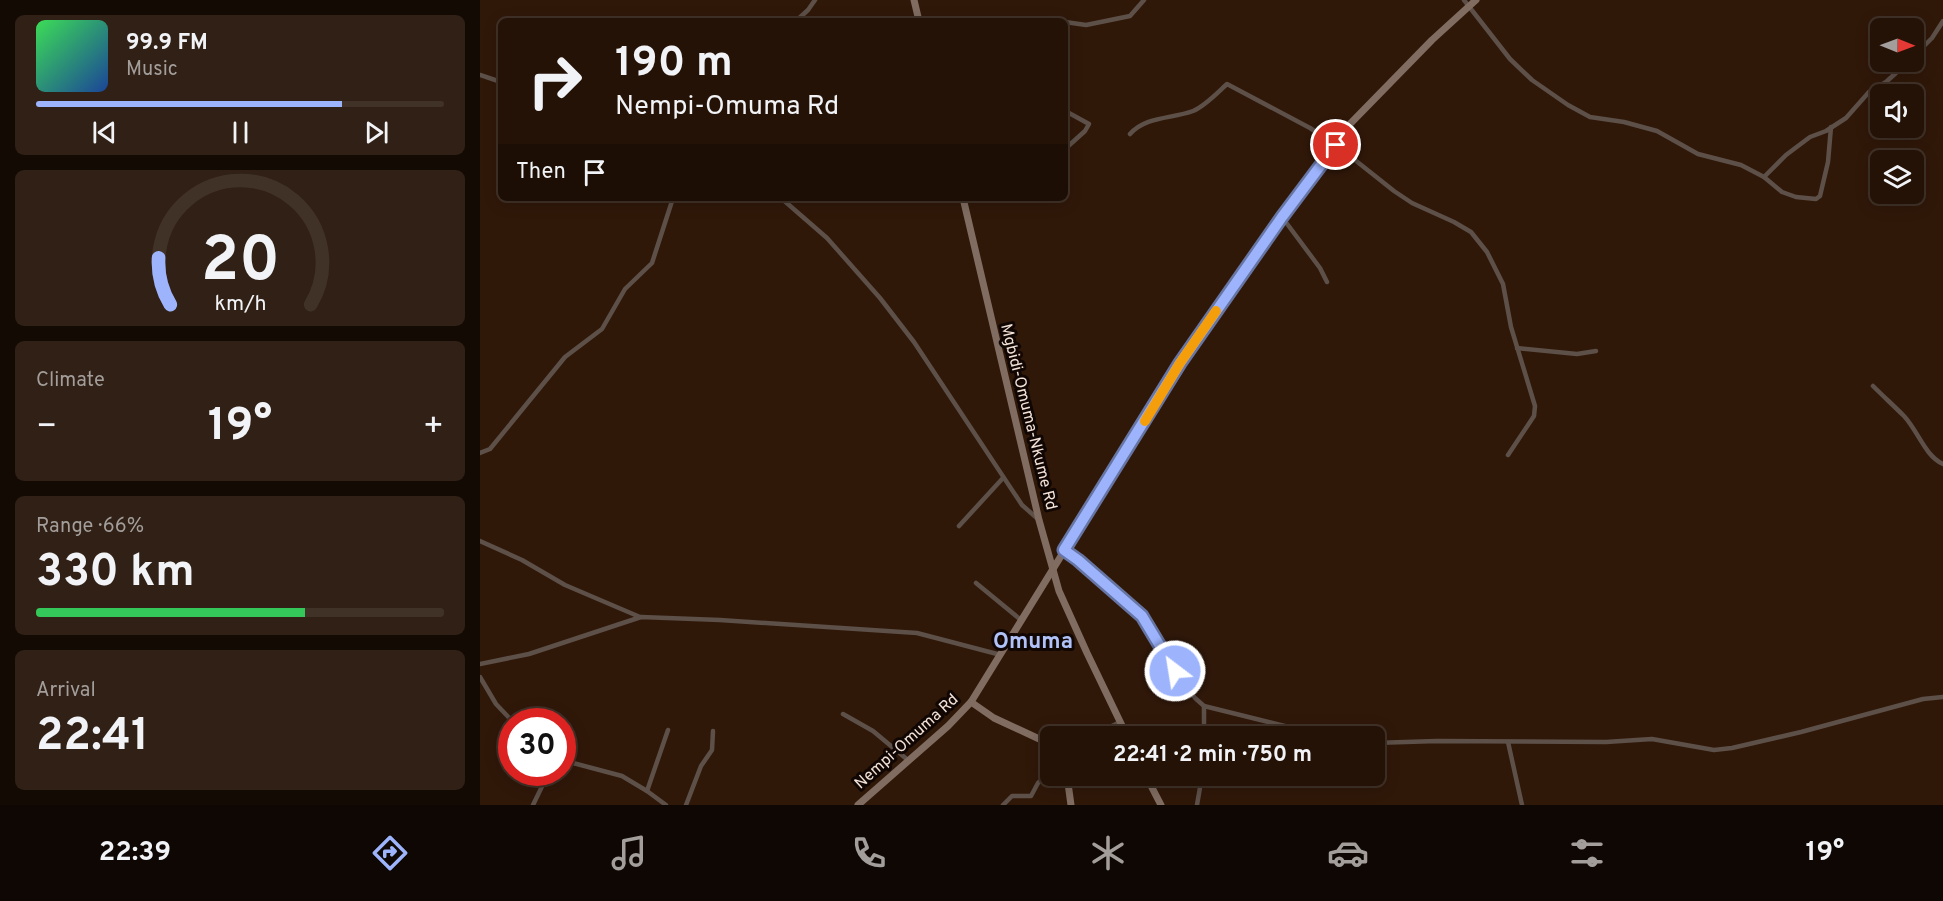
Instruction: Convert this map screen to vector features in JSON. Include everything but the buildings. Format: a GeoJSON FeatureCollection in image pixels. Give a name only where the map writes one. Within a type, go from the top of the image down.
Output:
{"type":"FeatureCollection","features":[{"type":"Feature","properties":{"kind":"street"},"geometry":{"type":"LineString","coordinates":[[799,18],[815,0]]}},
{"type":"Feature","properties":{"kind":"street"},"geometry":{"type":"LineString","coordinates":[[914,0],[919,18]]}},
{"type":"Feature","properties":{"kind":"street"},"geometry":{"type":"LineString","coordinates":[[1068,22],[1086,25],[1130,16],[1144,0]]}},
{"type":"Feature","properties":{"kind":"street","name":"Nempi-Omuma Rd"},"geometry":{"type":"LineString","coordinates":[[860,804],[971,702],[1180,363],[1282,217],[1348,126],[1466,3],[1476,0]]}},
{"type":"Feature","properties":{"kind":"street"},"geometry":{"type":"LineString","coordinates":[[1466,3],[1510,59],[1532,80],[1568,105],[1599,120],[1624,122],[1657,131],[1698,154],[1741,165],[1764,177],[1782,192],[1796,197],[1816,199],[1823,190],[1831,127]]}},
{"type":"Feature","properties":{"kind":"street"},"geometry":{"type":"LineString","coordinates":[[1924,46],[1943,21]]}},
{"type":"Feature","properties":{"kind":"street"},"geometry":{"type":"LineString","coordinates":[[1764,177],[1786,155],[1810,137],[1845,118],[1869,92],[1897,72]]}},
{"type":"Feature","properties":{"kind":"street"},"geometry":{"type":"LineString","coordinates":[[480,75],[498,81]]}},
{"type":"Feature","properties":{"kind":"street"},"geometry":{"type":"LineString","coordinates":[[1130,134],[1137,126],[1196,110],[1227,84],[1310,128],[1412,203],[1471,232],[1498,270],[1517,348],[1533,394],[1534,416],[1508,455]]}},
{"type":"Feature","properties":{"kind":"street"},"geometry":{"type":"LineString","coordinates":[[1068,146],[1085,131],[1089,124],[1069,113]]}},
{"type":"Feature","properties":{"kind":"street"},"geometry":{"type":"LineString","coordinates":[[480,453],[490,449],[565,357],[602,329],[625,289],[652,262],[672,201]]}},
{"type":"Feature","properties":{"kind":"street"},"geometry":{"type":"LineString","coordinates":[[784,201],[827,238],[880,298],[914,342],[1022,505],[1039,520]]}},
{"type":"Feature","properties":{"kind":"street","name":"Mgbidi-Omuma-Nkume Rd"},"geometry":{"type":"LineString","coordinates":[[964,201],[1039,520],[1053,570],[1071,618],[1122,726]]}},
{"type":"Feature","properties":{"kind":"street"},"geometry":{"type":"LineString","coordinates":[[1282,217],[1320,268],[1327,282]]}},
{"type":"Feature","properties":{"kind":"street"},"geometry":{"type":"LineString","coordinates":[[1517,348],[1577,354],[1596,351]]}},
{"type":"Feature","properties":{"kind":"street"},"geometry":{"type":"LineString","coordinates":[[1873,386],[1904,416],[1918,434],[1929,454],[1943,464]]}},
{"type":"Feature","properties":{"kind":"street"},"geometry":{"type":"LineString","coordinates":[[959,526],[1003,478]]}},
{"type":"Feature","properties":{"kind":"street"},"geometry":{"type":"LineString","coordinates":[[480,541],[522,560],[565,585],[641,617]]}},
{"type":"Feature","properties":{"kind":"street"},"geometry":{"type":"LineString","coordinates":[[1064,550],[1142,616],[1194,698],[1204,705],[1286,726]]}},
{"type":"Feature","properties":{"kind":"street"},"geometry":{"type":"LineString","coordinates":[[976,583],[1021,620]]}},
{"type":"Feature","properties":{"kind":"street"},"geometry":{"type":"LineString","coordinates":[[480,664],[529,654],[641,617],[917,633],[1001,655]]}},
{"type":"Feature","properties":{"kind":"street"},"geometry":{"type":"LineString","coordinates":[[480,677],[500,708]]}},
{"type":"Feature","properties":{"kind":"street"},"geometry":{"type":"LineString","coordinates":[[1385,743],[1606,742],[1652,739],[1714,750],[1822,727],[1923,699],[1943,697]]}},
{"type":"Feature","properties":{"kind":"street"},"geometry":{"type":"LineString","coordinates":[[971,702],[994,718],[1040,739]]}},
{"type":"Feature","properties":{"kind":"street"},"geometry":{"type":"LineString","coordinates":[[1203,726],[1204,705]]}},
{"type":"Feature","properties":{"kind":"street"},"geometry":{"type":"LineString","coordinates":[[843,714],[873,731],[909,761]]}},
{"type":"Feature","properties":{"kind":"street"},"geometry":{"type":"LineString","coordinates":[[1112,726],[1120,722]]}},
{"type":"Feature","properties":{"kind":"street"},"geometry":{"type":"LineString","coordinates":[[647,790],[668,730]]}},
{"type":"Feature","properties":{"kind":"street"},"geometry":{"type":"LineString","coordinates":[[686,805],[701,766],[712,750],[713,731]]}},
{"type":"Feature","properties":{"kind":"street"},"geometry":{"type":"LineString","coordinates":[[1508,742],[1522,805]]}},
{"type":"Feature","properties":{"kind":"street"},"geometry":{"type":"LineString","coordinates":[[576,764],[622,776],[647,790],[666,805]]}},
{"type":"Feature","properties":{"kind":"street"},"geometry":{"type":"LineString","coordinates":[[1003,805],[1012,796],[1031,796],[1040,781]]}},
{"type":"Feature","properties":{"kind":"street"},"geometry":{"type":"LineString","coordinates":[[533,805],[542,786]]}},
{"type":"Feature","properties":{"kind":"street"},"geometry":{"type":"LineString","coordinates":[[1068,786],[1071,805]]}},
{"type":"Feature","properties":{"kind":"street"},"geometry":{"type":"LineString","coordinates":[[1151,786],[1161,805]]}},
{"type":"Feature","properties":{"kind":"street"},"geometry":{"type":"LineString","coordinates":[[1197,805],[1200,786]]}},
{"type":"Feature","properties":{"kind":"slow traffic"},"geometry":{"type":"LineString","coordinates":[[1145,421],[1180,363],[1216,311]]}},
{"type":"Feature","properties":{"kind":"district","name":"Omuma"},"geometry":{"type":"Point","coordinates":[1033,642]}},
{"type":"Feature","properties":{"kind":"route"},"geometry":{"type":"LineString","coordinates":[[1175,671],[1142,616],[1064,550],[1180,363],[1282,217],[1336,145]]}}]}
